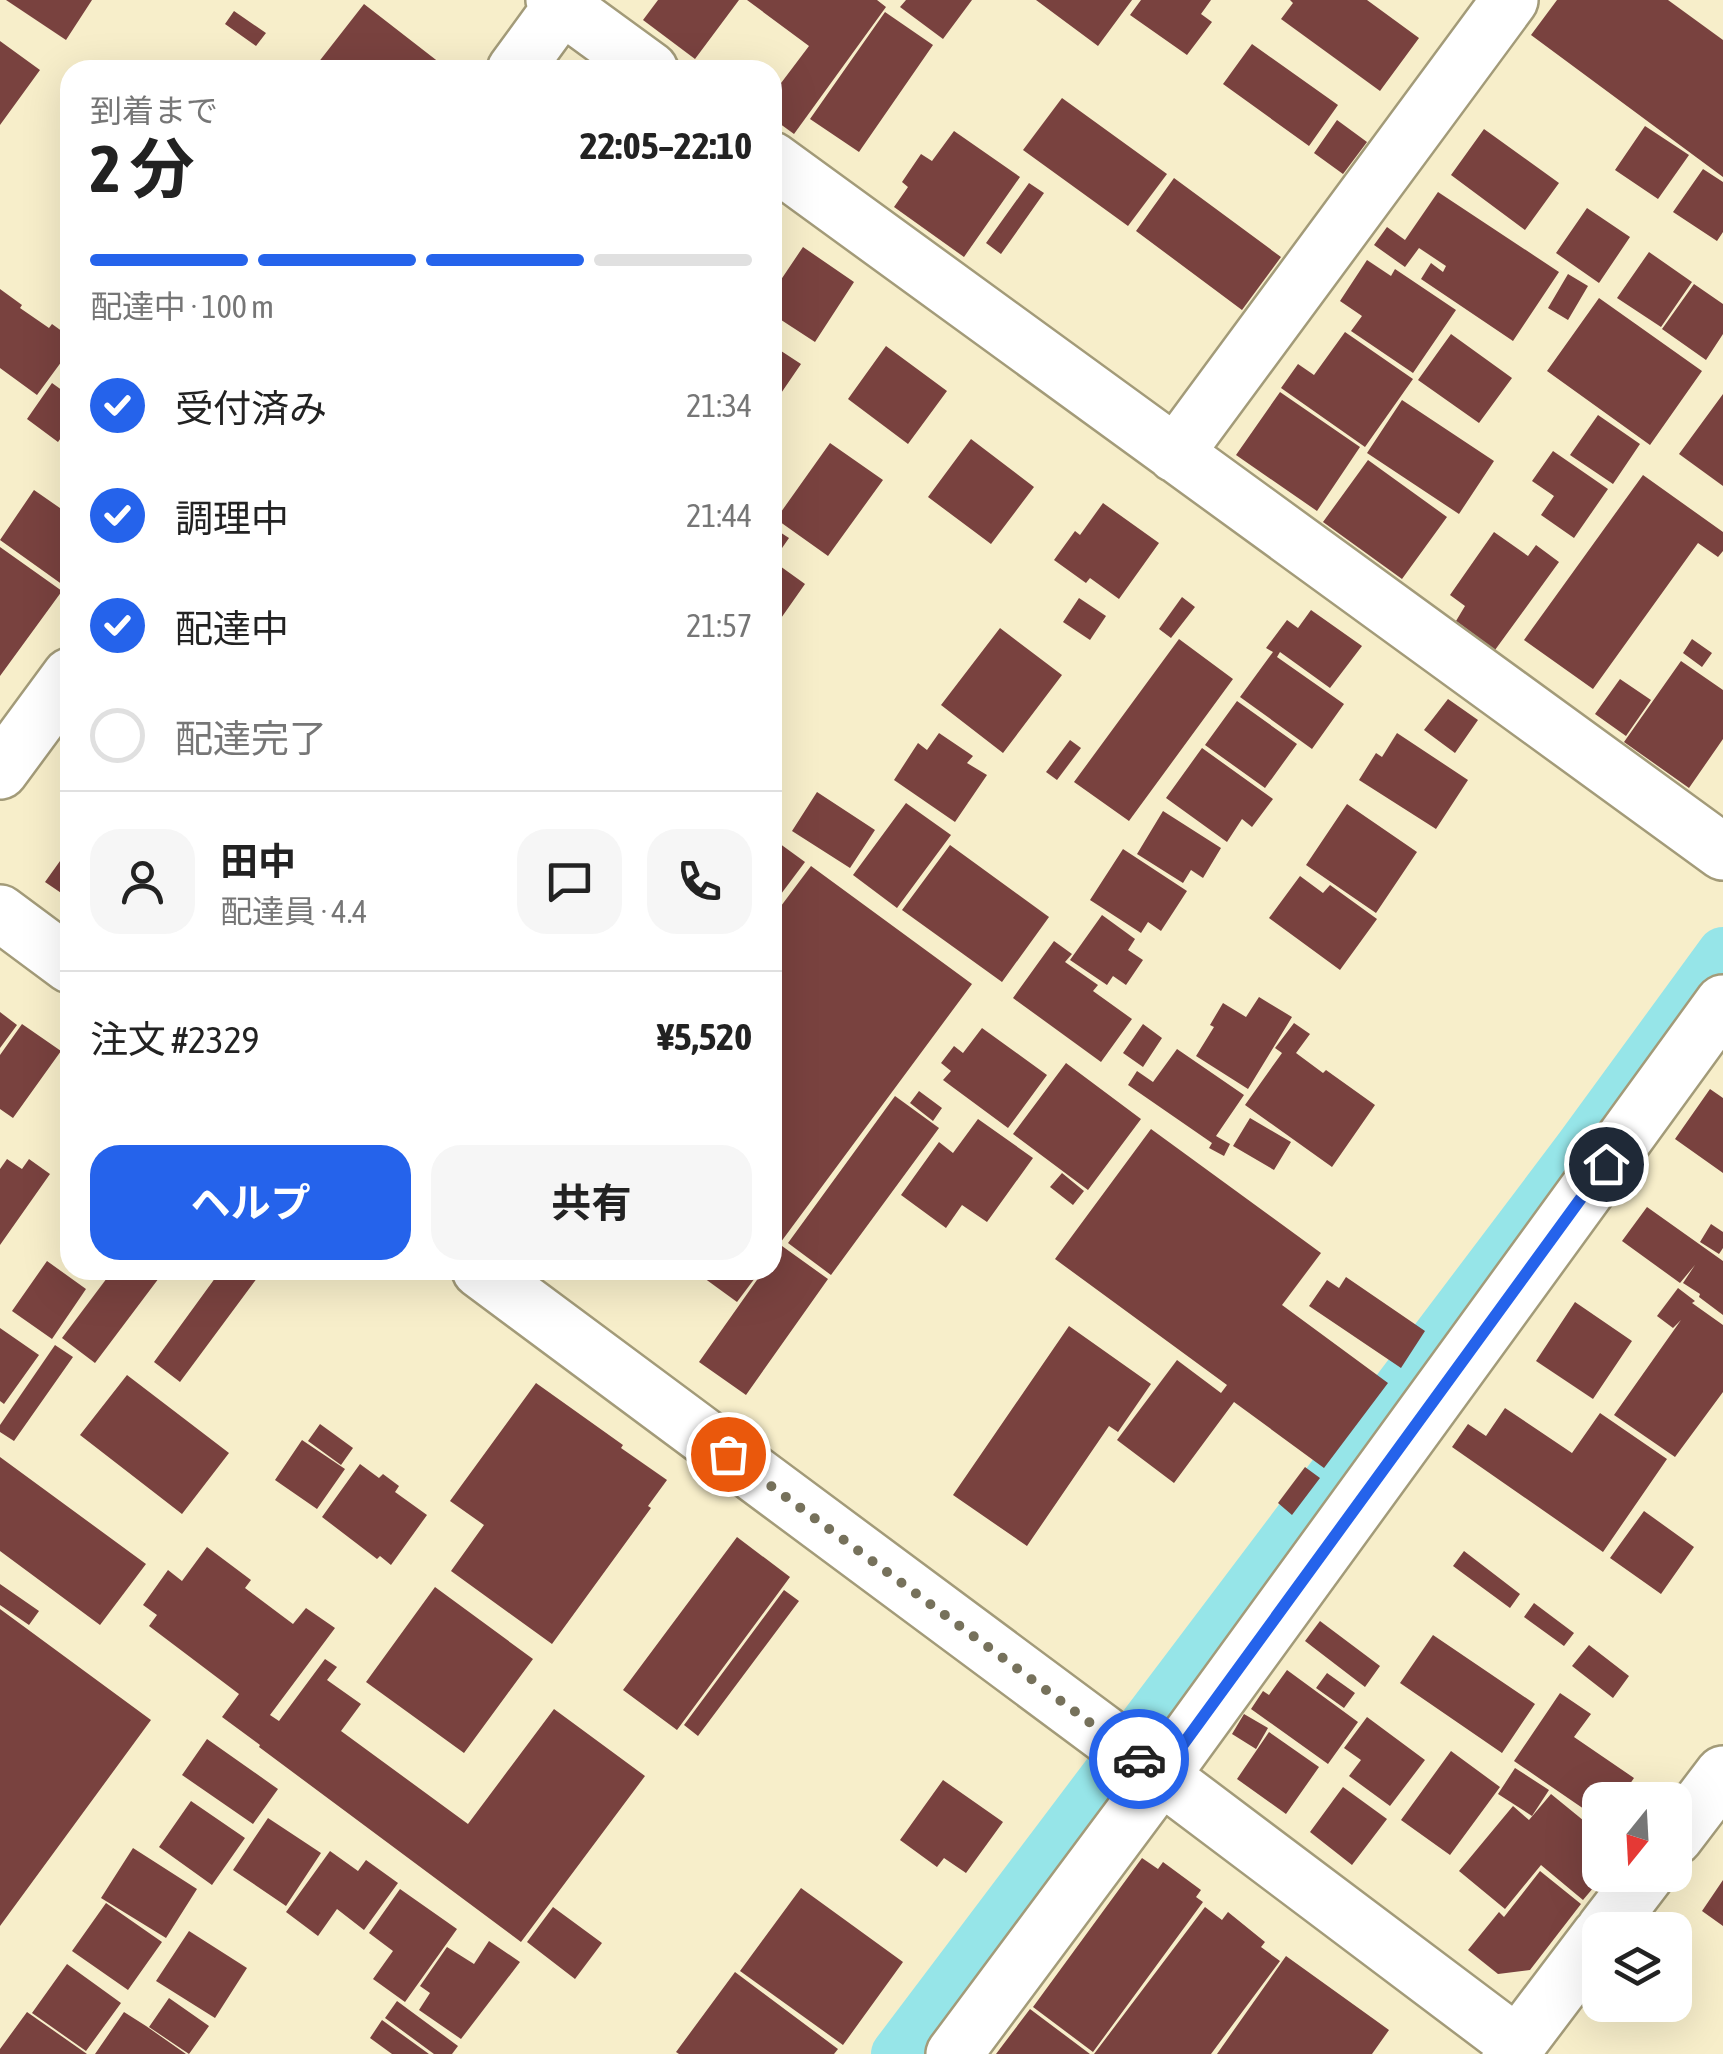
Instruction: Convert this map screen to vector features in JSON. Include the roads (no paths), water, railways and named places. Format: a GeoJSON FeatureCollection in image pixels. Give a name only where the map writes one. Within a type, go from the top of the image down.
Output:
{"type":"FeatureCollection","features":[{"type":"Feature","properties":{"kind":"street"},"geometry":{"type":"LineString","coordinates":[[1175,454],[1510,0]]}},
{"type":"Feature","properties":{"kind":"street"},"geometry":{"type":"LineString","coordinates":[[522,60],[561,2],[637,60]]}},
{"type":"Feature","properties":{"kind":"street"},"geometry":{"type":"LineString","coordinates":[[782,167],[1723,852]]}},
{"type":"Feature","properties":{"kind":"street"},"geometry":{"type":"LineString","coordinates":[[0,771],[60,690]]}},
{"type":"Feature","properties":{"kind":"street"},"geometry":{"type":"LineString","coordinates":[[0,913],[60,958]]}},
{"type":"Feature","properties":{"kind":"street"},"geometry":{"type":"LineString","coordinates":[[954,2054],[1723,1002]]}},
{"type":"Feature","properties":{"kind":"street"},"geometry":{"type":"LineString","coordinates":[[493,1280],[1160,1776],[1513,2049],[1582,1958]]}},
{"type":"Feature","properties":{"kind":"street"},"geometry":{"type":"LineString","coordinates":[[1692,1815],[1723,1774]]}},
{"type":"Feature","properties":{"kind":"street"},"geometry":{"type":"LineString","coordinates":[[1617,1912],[1633,1892]]}},
{"type":"Feature","properties":{"kind":"waterway"},"geometry":{"type":"LineString","coordinates":[[897,2054],[1580,1149],[1723,953]]}}]}
